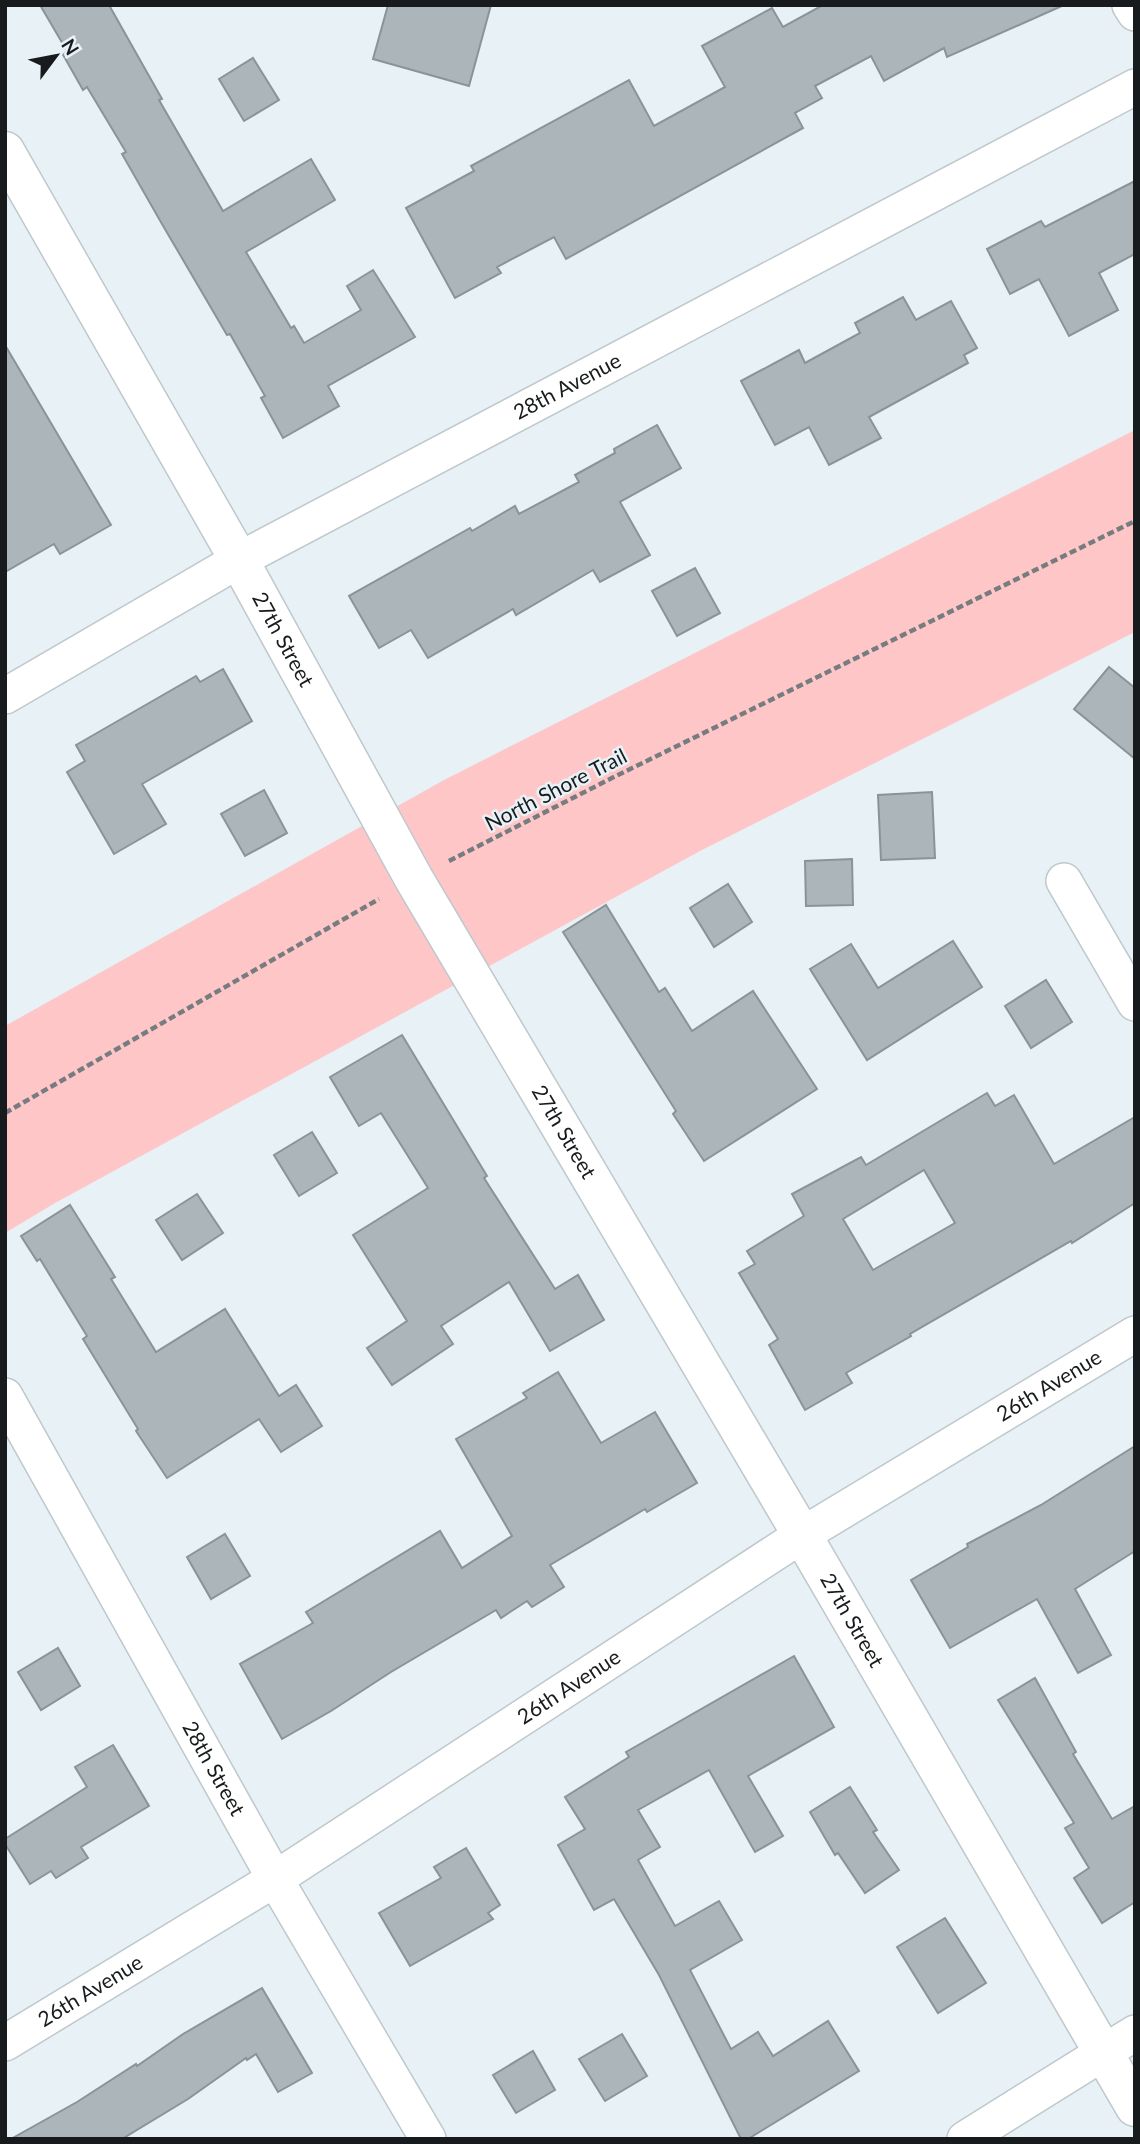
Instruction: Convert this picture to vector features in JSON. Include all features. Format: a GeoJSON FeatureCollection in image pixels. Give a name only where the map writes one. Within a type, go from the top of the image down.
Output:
{"type":"FeatureCollection","features":[{"type":"Feature","properties":{"kind":"street"},"geometry":{"type":"LineString","coordinates":[[1130,5],[1135,13]]}},
{"type":"Feature","properties":{"kind":"street","name":"28th Avenue"},"geometry":{"type":"LineString","coordinates":[[5,696],[239,560],[1135,88]]}},
{"type":"Feature","properties":{"kind":"street","name":"27th Street"},"geometry":{"type":"LineString","coordinates":[[5,151],[239,560],[414,879],[802,1535],[1120,2042],[1135,2107]]}},
{"type":"Feature","properties":{"kind":"street"},"geometry":{"type":"LineString","coordinates":[[1064,881],[1135,1003]]}},
{"type":"Feature","properties":{"kind":"street","name":"26th Avenue"},"geometry":{"type":"LineString","coordinates":[[5,2043],[275,1879],[802,1535],[1135,1334]]}},
{"type":"Feature","properties":{"kind":"street","name":"28th Street"},"geometry":{"type":"LineString","coordinates":[[5,1396],[275,1879],[428,2139]]}},
{"type":"Feature","properties":{"kind":"street"},"geometry":{"type":"LineString","coordinates":[[965,2139],[1120,2042]]}},
{"type":"Feature","properties":{"kind":"path","name":"North Shore Trail"},"geometry":{"type":"LineString","coordinates":[[5,1113],[414,879],[615,776],[1135,522]]}},
{"type":"Feature","properties":{"kind":"shaded area"},"geometry":{"type":"Polygon","coordinates":[[[1135,430],[1135,632],[700,851],[55,1203],[5,1233],[5,1026],[444,780],[1135,430]]]}},
{"type":"Feature","properties":{"kind":"building"},"geometry":{"type":"Polygon","coordinates":[[[40,5],[109,5],[162,99],[159,100],[223,211],[311,159],[335,200],[246,252],[291,328],[294,326],[304,343],[361,310],[347,286],[373,270],[415,337],[328,386],[339,406],[283,438],[261,398],[265,396],[122,154],[126,152],[87,87],[83,90],[62,53],[67,51],[40,5]]]}},
{"type":"Feature","properties":{"kind":"building"},"geometry":{"type":"Polygon","coordinates":[[[388,5],[491,5],[469,86],[373,59],[388,5]]]}},
{"type":"Feature","properties":{"kind":"building"},"geometry":{"type":"Polygon","coordinates":[[[823,5],[1064,5],[947,57],[944,48],[884,81],[871,56],[815,86],[822,98],[795,113],[803,128],[566,259],[554,237],[497,267],[501,273],[455,298],[406,208],[474,171],[471,166],[629,80],[654,126],[725,87],[702,46],[772,8],[783,27],[823,5]]]}},
{"type":"Feature","properties":{"kind":"building"},"geometry":{"type":"Polygon","coordinates":[[[253,58],[279,100],[244,121],[219,79],[253,58]]]}},
{"type":"Feature","properties":{"kind":"building"},"geometry":{"type":"Polygon","coordinates":[[[1135,181],[1135,254],[1099,273],[1118,310],[1069,336],[1039,279],[1010,294],[987,249],[1041,221],[1045,227],[1135,181]]]}},
{"type":"Feature","properties":{"kind":"building"},"geometry":{"type":"Polygon","coordinates":[[[903,297],[916,320],[951,301],[977,348],[964,355],[968,363],[869,417],[881,438],[829,465],[809,427],[775,445],[741,381],[799,350],[805,363],[860,333],[855,323],[903,297]]]}},
{"type":"Feature","properties":{"kind":"building"},"geometry":{"type":"Polygon","coordinates":[[[5,345],[111,525],[60,554],[54,544],[5,572],[5,345]]]}},
{"type":"Feature","properties":{"kind":"building"},"geometry":{"type":"Polygon","coordinates":[[[657,425],[681,468],[620,502],[650,555],[600,582],[593,570],[516,615],[513,609],[428,658],[411,630],[379,648],[349,596],[470,528],[472,531],[515,506],[519,514],[579,482],[575,475],[657,425]]]}},
{"type":"Feature","properties":{"kind":"building"},"geometry":{"type":"Polygon","coordinates":[[[695,568],[720,613],[677,636],[652,591],[695,568]]]}},
{"type":"Feature","properties":{"kind":"building"},"geometry":{"type":"Polygon","coordinates":[[[1109,667],[1135,688],[1135,759],[1074,709],[1109,667]]]}},
{"type":"Feature","properties":{"kind":"building"},"geometry":{"type":"Polygon","coordinates":[[[223,669],[252,721],[142,784],[166,824],[114,854],[67,772],[85,761],[76,745],[196,676],[200,682],[223,669]]]}},
{"type":"Feature","properties":{"kind":"building"},"geometry":{"type":"Polygon","coordinates":[[[264,790],[287,833],[245,856],[221,814],[264,790]]]}},
{"type":"Feature","properties":{"kind":"building"},"geometry":{"type":"Polygon","coordinates":[[[932,792],[935,858],[881,860],[878,795],[932,792]]]}},
{"type":"Feature","properties":{"kind":"building"},"geometry":{"type":"Polygon","coordinates":[[[852,859],[853,905],[806,906],[805,861],[852,859]]]}},
{"type":"Feature","properties":{"kind":"building"},"geometry":{"type":"Polygon","coordinates":[[[728,884],[752,922],[714,947],[690,908],[728,884]]]}},
{"type":"Feature","properties":{"kind":"building"},"geometry":{"type":"Polygon","coordinates":[[[606,905],[659,992],[665,988],[692,1031],[753,991],[817,1089],[704,1161],[673,1114],[676,1111],[563,932],[606,905]]]}},
{"type":"Feature","properties":{"kind":"building"},"geometry":{"type":"Polygon","coordinates":[[[953,941],[982,987],[867,1060],[810,969],[851,944],[878,988],[953,941]]]}},
{"type":"Feature","properties":{"kind":"building"},"geometry":{"type":"Polygon","coordinates":[[[1046,980],[1072,1022],[1031,1048],[1005,1006],[1046,980]]]}},
{"type":"Feature","properties":{"kind":"building"},"geometry":{"type":"Polygon","coordinates":[[[402,1035],[487,1176],[484,1178],[555,1289],[578,1275],[604,1320],[550,1351],[509,1282],[441,1326],[453,1344],[392,1385],[367,1348],[407,1321],[353,1235],[428,1188],[381,1113],[359,1126],[330,1077],[402,1035]]]}},
{"type":"Feature","properties":{"kind":"building"},"geometry":{"type":"Polygon","coordinates":[[[987,1093],[995,1106],[1014,1095],[1054,1164],[1135,1117],[1135,1203],[1072,1243],[1071,1241],[846,1373],[852,1383],[805,1410],[769,1345],[778,1339],[739,1273],[755,1264],[747,1251],[804,1216],[792,1194],[861,1157],[866,1165],[987,1093]],[[924,1170],[843,1219],[873,1270],[955,1223],[924,1170]]]}},
{"type":"Feature","properties":{"kind":"building"},"geometry":{"type":"Polygon","coordinates":[[[312,1132],[337,1173],[299,1196],[274,1155],[312,1132]]]}},
{"type":"Feature","properties":{"kind":"building"},"geometry":{"type":"Polygon","coordinates":[[[197,1194],[223,1233],[182,1260],[156,1220],[197,1194]]]}},
{"type":"Feature","properties":{"kind":"building"},"geometry":{"type":"Polygon","coordinates":[[[70,1205],[115,1277],[111,1279],[156,1352],[225,1309],[279,1396],[296,1385],[322,1426],[281,1452],[259,1419],[167,1478],[136,1431],[138,1429],[83,1339],[87,1336],[40,1259],[37,1261],[21,1236],[70,1205]]]}},
{"type":"Feature","properties":{"kind":"building"},"geometry":{"type":"Polygon","coordinates":[[[558,1372],[601,1443],[655,1412],[697,1483],[647,1512],[645,1509],[550,1565],[564,1587],[532,1607],[527,1601],[501,1618],[496,1610],[282,1739],[240,1664],[313,1623],[306,1612],[440,1531],[462,1568],[512,1536],[456,1439],[527,1398],[523,1393],[558,1372]]]}},
{"type":"Feature","properties":{"kind":"building"},"geometry":{"type":"Polygon","coordinates":[[[1135,1446],[1135,1551],[1075,1589],[1111,1655],[1078,1673],[1037,1599],[950,1648],[911,1580],[968,1547],[967,1544],[1041,1505],[1135,1446]]]}},
{"type":"Feature","properties":{"kind":"building"},"geometry":{"type":"Polygon","coordinates":[[[225,1534],[250,1576],[211,1599],[187,1557],[225,1534]]]}},
{"type":"Feature","properties":{"kind":"building"},"geometry":{"type":"Polygon","coordinates":[[[58,1648],[80,1686],[41,1710],[18,1672],[58,1648]]]}},
{"type":"Feature","properties":{"kind":"building"},"geometry":{"type":"Polygon","coordinates":[[[794,1656],[834,1727],[748,1776],[783,1836],[755,1852],[709,1770],[638,1810],[660,1847],[638,1860],[675,1926],[719,1901],[742,1940],[690,1970],[731,2049],[758,2032],[773,2056],[828,2021],[859,2071],[748,2139],[741,2139],[659,1975],[614,1899],[594,1910],[558,1845],[585,1829],[565,1797],[629,1757],[626,1752],[794,1656]]]}},
{"type":"Feature","properties":{"kind":"building"},"geometry":{"type":"Polygon","coordinates":[[[1035,1678],[1076,1752],[1073,1754],[1112,1819],[1135,1806],[1135,1902],[1102,1923],[1074,1878],[1089,1868],[1065,1828],[1074,1823],[998,1700],[1035,1678]]]}},
{"type":"Feature","properties":{"kind":"building"},"geometry":{"type":"Polygon","coordinates":[[[113,1745],[149,1806],[81,1847],[88,1858],[56,1878],[51,1871],[30,1884],[5,1844],[5,1839],[87,1787],[75,1767],[113,1745]]]}},
{"type":"Feature","properties":{"kind":"building"},"geometry":{"type":"Polygon","coordinates":[[[850,1787],[877,1830],[873,1832],[899,1870],[865,1893],[838,1853],[835,1855],[810,1812],[850,1787]]]}},
{"type":"Feature","properties":{"kind":"building"},"geometry":{"type":"Polygon","coordinates":[[[466,1848],[500,1905],[488,1913],[493,1919],[410,1966],[379,1913],[441,1878],[434,1867],[466,1848]]]}},
{"type":"Feature","properties":{"kind":"building"},"geometry":{"type":"Polygon","coordinates":[[[945,1918],[986,1983],[938,2013],[897,1947],[945,1918]]]}},
{"type":"Feature","properties":{"kind":"building"},"geometry":{"type":"Polygon","coordinates":[[[262,1988],[312,2073],[278,2092],[256,2054],[122,2139],[11,2139],[77,2102],[136,2064],[137,2066],[183,2034],[262,1988]]]}},
{"type":"Feature","properties":{"kind":"building"},"geometry":{"type":"Polygon","coordinates":[[[622,2034],[647,2076],[605,2101],[579,2059],[622,2034]]]}},
{"type":"Feature","properties":{"kind":"building"},"geometry":{"type":"Polygon","coordinates":[[[533,2051],[555,2090],[516,2113],[493,2075],[533,2051]]]}}]}
